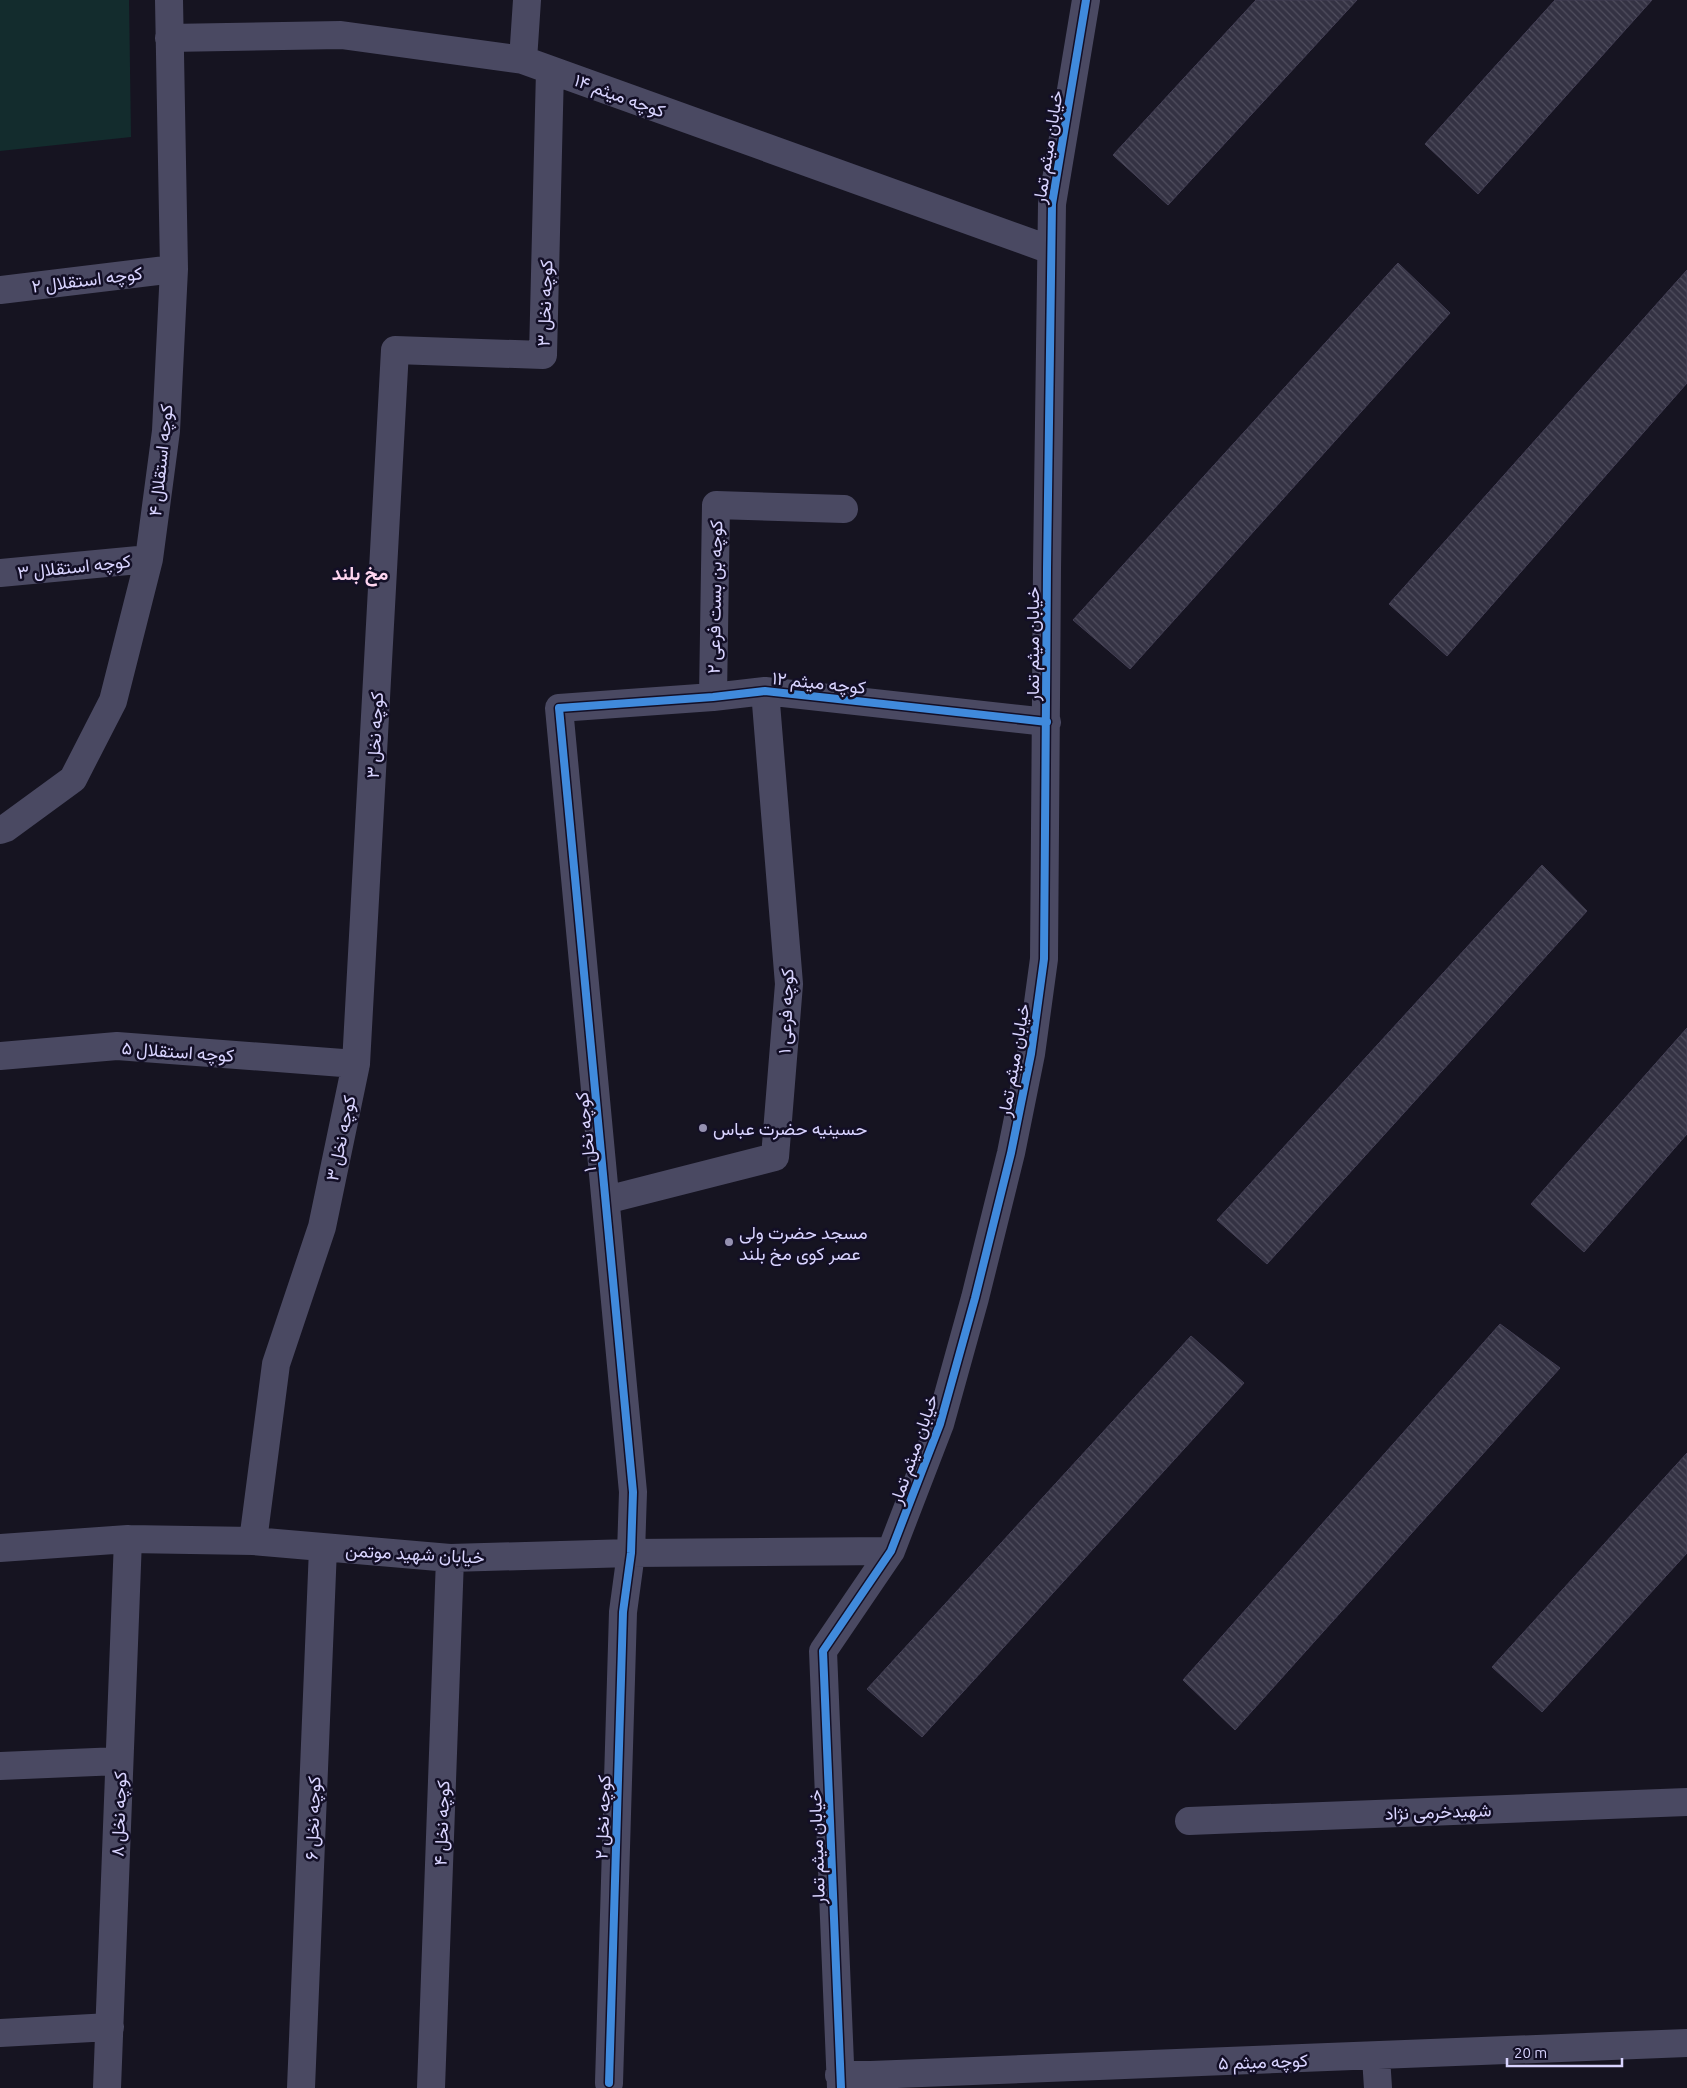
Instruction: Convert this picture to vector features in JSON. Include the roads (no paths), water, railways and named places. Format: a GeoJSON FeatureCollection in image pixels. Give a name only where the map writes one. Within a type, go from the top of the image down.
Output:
{"type":"FeatureCollection","features":[{"type":"Feature","properties":{"kind":"street","name":"کوچه استقلال ۴"},"geometry":{"type":"LineString","coordinates":[[0,830],[6,828],[73,779],[113,701],[149,558],[166,431],[174,269],[169,0]]}},
{"type":"Feature","properties":{"kind":"street"},"geometry":{"type":"LineString","coordinates":[[523,60],[527,0]]}},
{"type":"Feature","properties":{"kind":"street","name":"خیابان میثم تمار"},"geometry":{"type":"LineString","coordinates":[[840,2081],[823,1651],[892,1551],[940,1424],[976,1298],[1011,1153],[1031,1054],[1044,959],[1052,204],[1086,0]]}},
{"type":"Feature","properties":{"kind":"street","name":"کوچه میثم ۱۴"},"geometry":{"type":"LineString","coordinates":[[169,38],[341,35],[523,60],[1051,250]]}},
{"type":"Feature","properties":{"kind":"street","name":"کوچه نخل ۳"},"geometry":{"type":"LineString","coordinates":[[253,1540],[276,1364],[322,1227],[356,1064],[395,350],[543,355],[550,70]]}},
{"type":"Feature","properties":{"kind":"street","name":"کوچه استقلال ۲"},"geometry":{"type":"LineString","coordinates":[[0,290],[174,269]]}},
{"type":"Feature","properties":{"kind":"street","name":"کوچه بن بست فرعی ۲"},"geometry":{"type":"LineString","coordinates":[[713,697],[716,505],[844,509]]}},
{"type":"Feature","properties":{"kind":"street","name":"کوچه استقلال ۳"},"geometry":{"type":"LineString","coordinates":[[0,573],[149,558]]}},
{"type":"Feature","properties":{"kind":"street","name":"کوچه میثم ۱۲"},"geometry":{"type":"LineString","coordinates":[[559,708],[713,697],[765,691],[1047,722]]}},
{"type":"Feature","properties":{"kind":"street","name":"کوچه فرعی ۱"},"geometry":{"type":"LineString","coordinates":[[606,1200],[775,1157],[789,984],[765,691]]}},
{"type":"Feature","properties":{"kind":"street","name":"کوچه نخل ۱"},"geometry":{"type":"LineString","coordinates":[[559,708],[633,1492],[630,1553]]}},
{"type":"Feature","properties":{"kind":"street","name":"کوچه استقلال ۵"},"geometry":{"type":"LineString","coordinates":[[0,1056],[116,1046],[356,1064]]}},
{"type":"Feature","properties":{"kind":"street","name":"خیابان شهید موتمن"},"geometry":{"type":"LineString","coordinates":[[0,1548],[128,1539],[253,1540],[323,1548],[450,1558],[630,1553],[892,1551]]}},
{"type":"Feature","properties":{"kind":"street","name":"کوچه نخل ۸"},"geometry":{"type":"LineString","coordinates":[[107,2088],[128,1539]]}},
{"type":"Feature","properties":{"kind":"street","name":"کوچه نخل ۶"},"geometry":{"type":"LineString","coordinates":[[301,2088],[323,1548]]}},
{"type":"Feature","properties":{"kind":"street","name":"کوچه نخل ۲"},"geometry":{"type":"LineString","coordinates":[[609,2084],[623,1612],[630,1553]]}},
{"type":"Feature","properties":{"kind":"street","name":"کوچه نخل ۴"},"geometry":{"type":"LineString","coordinates":[[431,2088],[450,1558]]}},
{"type":"Feature","properties":{"kind":"street"},"geometry":{"type":"LineString","coordinates":[[0,1766],[119,1761]]}},
{"type":"Feature","properties":{"kind":"street","name":"شهیدخرمی نژاد"},"geometry":{"type":"LineString","coordinates":[[1189,1821],[1687,1802]]}},
{"type":"Feature","properties":{"kind":"street"},"geometry":{"type":"LineString","coordinates":[[0,2033],[110,2027]]}},
{"type":"Feature","properties":{"kind":"street","name":"کوچه میثم ۵"},"geometry":{"type":"LineString","coordinates":[[840,2081],[1027,2079],[1376,2057],[1687,2043]]}},
{"type":"Feature","properties":{"kind":"street"},"geometry":{"type":"LineString","coordinates":[[1376,2057],[1378,2088]]}},
{"type":"Feature","properties":{"kind":"place","name":"حسینیه حضرت عباس"},"geometry":{"type":"Point","coordinates":[703,1128]}},
{"type":"Feature","properties":{"kind":"place","name":"مسجد حضرت ولی عصر کوی مخ بلند"},"geometry":{"type":"Point","coordinates":[729,1242]}},
{"type":"Feature","properties":{"kind":"district","name":"مخ بلند"},"geometry":{"type":"Point","coordinates":[360,573]}}]}
